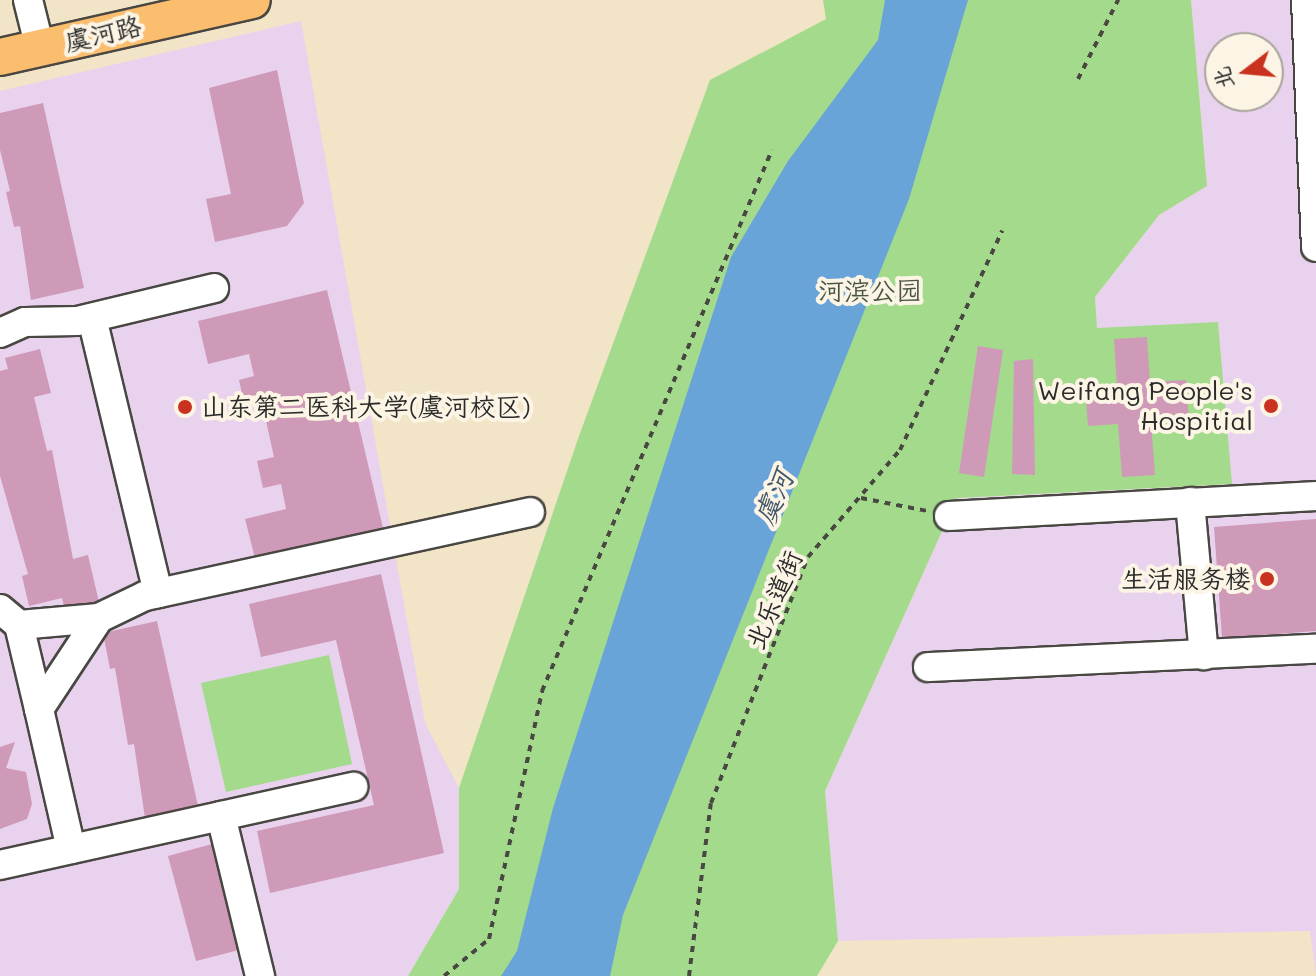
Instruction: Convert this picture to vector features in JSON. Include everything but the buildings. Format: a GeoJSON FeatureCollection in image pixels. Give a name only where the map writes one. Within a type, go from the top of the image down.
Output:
{"type":"FeatureCollection","features":[{"type":"Feature","properties":{"kind":"main road","name":"虞河路"},"geometry":{"type":"LineString","coordinates":[[0,57],[252,0]]}},
{"type":"Feature","properties":{"kind":"street"},"geometry":{"type":"LineString","coordinates":[[28,0],[40,48]]}},
{"type":"Feature","properties":{"kind":"street"},"geometry":{"type":"LineString","coordinates":[[1306,0],[1316,247]]}},
{"type":"Feature","properties":{"kind":"street"},"geometry":{"type":"LineString","coordinates":[[0,333],[25,322],[92,318],[214,288]]}},
{"type":"Feature","properties":{"kind":"street"},"geometry":{"type":"LineString","coordinates":[[92,318],[158,593]]}},
{"type":"Feature","properties":{"kind":"street"},"geometry":{"type":"LineString","coordinates":[[949,516],[1316,496]]}},
{"type":"Feature","properties":{"kind":"street"},"geometry":{"type":"LineString","coordinates":[[1190,502],[1204,655]]}},
{"type":"Feature","properties":{"kind":"street"},"geometry":{"type":"LineString","coordinates":[[71,849],[39,709],[10,617],[99,618],[158,593],[530,512]]}},
{"type":"Feature","properties":{"kind":"street"},"geometry":{"type":"LineString","coordinates":[[39,709],[99,618]]}},
{"type":"Feature","properties":{"kind":"street"},"geometry":{"type":"LineString","coordinates":[[928,667],[1316,649]]}},
{"type":"Feature","properties":{"kind":"street"},"geometry":{"type":"LineString","coordinates":[[0,865],[353,787]]}},
{"type":"Feature","properties":{"kind":"street"},"geometry":{"type":"LineString","coordinates":[[221,816],[260,976]]}},
{"type":"Feature","properties":{"kind":"path"},"geometry":{"type":"LineString","coordinates":[[1078,79],[1118,0]]}},
{"type":"Feature","properties":{"kind":"path"},"geometry":{"type":"LineString","coordinates":[[444,976],[489,939],[542,691],[772,150]]}},
{"type":"Feature","properties":{"kind":"path","name":"北乐道街"},"geometry":{"type":"LineString","coordinates":[[689,976],[711,803],[808,557],[900,450],[1002,231]]}},
{"type":"Feature","properties":{"kind":"path"},"geometry":{"type":"LineString","coordinates":[[860,498],[949,516]]}},
{"type":"Feature","properties":{"kind":"shaded area","name":"Weifang People's Hospitial"},"geometry":{"type":"Polygon","coordinates":[[[1191,0],[1316,0],[1316,976],[1310,931],[838,941],[825,791],[957,498],[1232,484],[1097,329],[1095,297],[1159,215],[1207,186],[1191,0]]]}},
{"type":"Feature","properties":{"kind":"shaded area","name":"山东第二医科大学(虞河校区)"},"geometry":{"type":"Polygon","coordinates":[[[301,21],[425,723],[459,788],[459,889],[408,976],[0,976],[0,91],[301,21]]]}},
{"type":"Feature","properties":{"kind":"green space","name":"河滨公园"},"geometry":{"type":"Polygon","coordinates":[[[823,0],[1191,0],[1207,186],[1159,215],[1095,297],[1097,328],[1218,322],[1232,484],[957,498],[825,791],[838,941],[817,976],[408,976],[459,889],[459,788],[579,436],[710,80],[826,19],[823,0]]]}},
{"type":"Feature","properties":{"kind":"green space"},"geometry":{"type":"Polygon","coordinates":[[[329,655],[352,764],[226,792],[201,683],[329,655]]]}},
{"type":"Feature","properties":{"kind":"water","name":"虞河"},"geometry":{"type":"Polygon","coordinates":[[[885,0],[968,0],[909,199],[623,915],[610,976],[501,976],[517,951],[553,808],[731,257],[788,161],[878,40],[885,0]]]}},
{"type":"Feature","properties":{"kind":"place","name":"Weifang People's Hospitial"},"geometry":{"type":"Point","coordinates":[1271,406]}},
{"type":"Feature","properties":{"kind":"place","name":"山东第二医科大学(虞河校区)"},"geometry":{"type":"Point","coordinates":[185,407]}},
{"type":"Feature","properties":{"kind":"place","name":"生活服务楼"},"geometry":{"type":"Point","coordinates":[1267,579]}}]}
